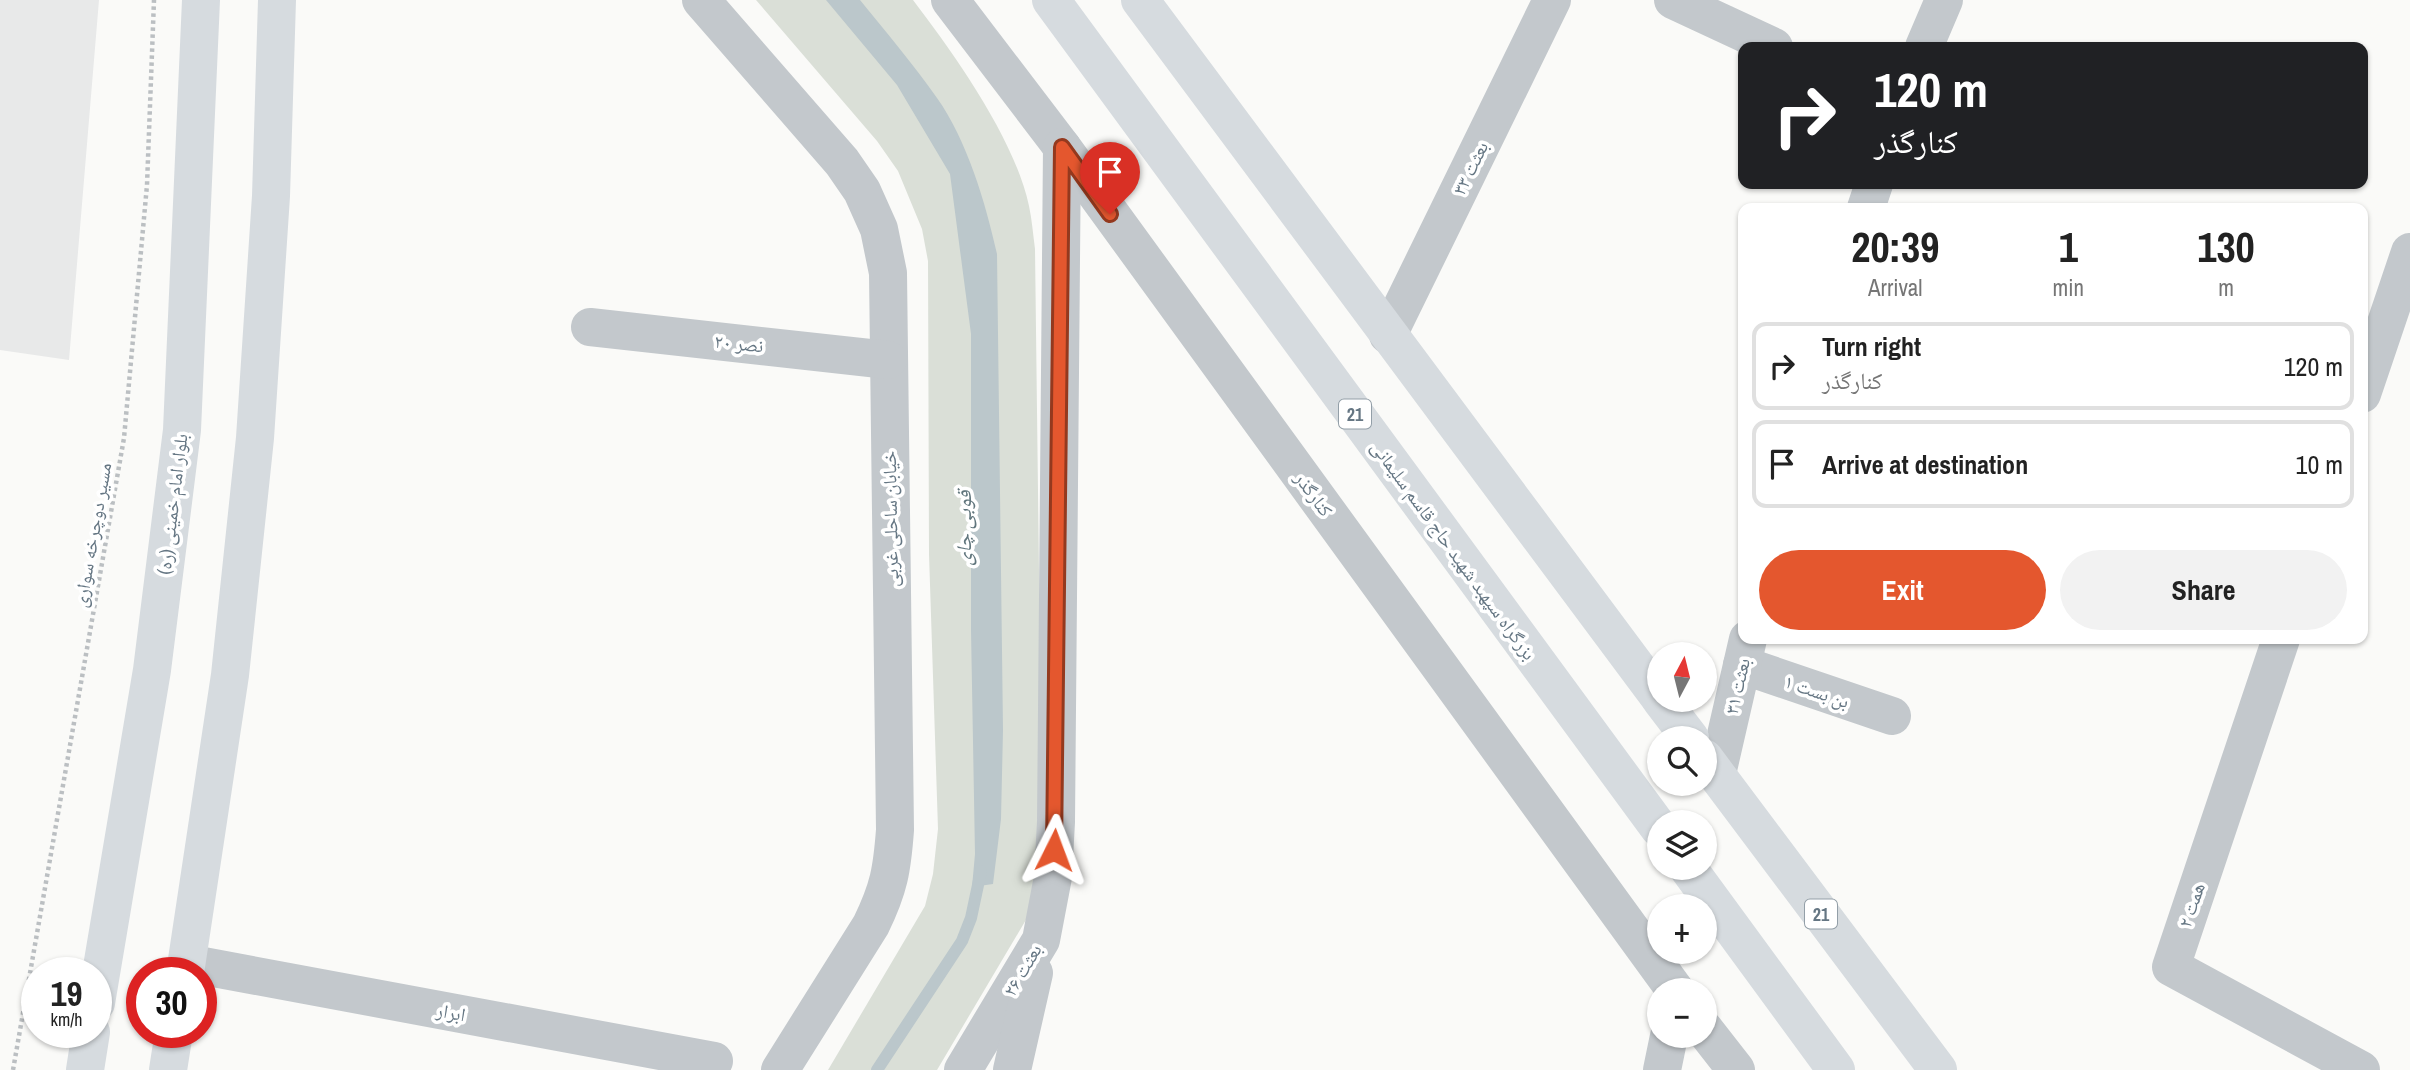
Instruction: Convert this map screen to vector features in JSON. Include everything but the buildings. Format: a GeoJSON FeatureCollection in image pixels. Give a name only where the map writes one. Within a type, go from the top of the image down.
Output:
{"type":"FeatureCollection","features":[{"type":"Feature","properties":{"kind":"main road","name":"بلوار امام خمینی (ره)"},"geometry":{"type":"LineString","coordinates":[[104,957],[152,670],[181,430],[201,0]]}},
{"type":"Feature","properties":{"kind":"main road"},"geometry":{"type":"LineString","coordinates":[[188,957],[230,674],[255,438],[271,196],[277,0]]}},
{"type":"Feature","properties":{"kind":"main road","name":"بزرگراه سپهبد شهید حاج قاسم سلیمانی"},"geometry":{"type":"LineString","coordinates":[[1051,0],[1647,812]]}},
{"type":"Feature","properties":{"kind":"main road"},"geometry":{"type":"LineString","coordinates":[[1139,0],[1647,682]]}},
{"type":"Feature","properties":{"kind":"main road"},"geometry":{"type":"LineString","coordinates":[[1670,712],[1681,726]]}},
{"type":"Feature","properties":{"kind":"main road","name":"21"},"geometry":{"type":"LineString","coordinates":[[1717,774],[1938,1070]]}},
{"type":"Feature","properties":{"kind":"main road"},"geometry":{"type":"LineString","coordinates":[[1697,880],[1836,1070]]}},
{"type":"Feature","properties":{"kind":"main road"},"geometry":{"type":"LineString","coordinates":[[85,1070],[88,1048]]}},
{"type":"Feature","properties":{"kind":"main road"},"geometry":{"type":"LineString","coordinates":[[168,1070],[171,1048]]}},
{"type":"Feature","properties":{"kind":"street","name":"خیابان ساحلی غربی"},"geometry":{"type":"LineString","coordinates":[[701,0],[842,162],[862,191],[879,229],[888,273],[895,830],[892,871],[883,901],[871,925],[780,1070]]}},
{"type":"Feature","properties":{"kind":"street","name":"کنارگذر"},"geometry":{"type":"LineString","coordinates":[[950,0],[1062,147],[1666,978]]}},
{"type":"Feature","properties":{"kind":"street","name":"بعثت ۳۳"},"geometry":{"type":"LineString","coordinates":[[1388,335],[1552,0]]}},
{"type":"Feature","properties":{"kind":"street"},"geometry":{"type":"LineString","coordinates":[[1673,0],[1763,42]]}},
{"type":"Feature","properties":{"kind":"street"},"geometry":{"type":"LineString","coordinates":[[1926,42],[1944,0]]}},
{"type":"Feature","properties":{"kind":"street","name":"بعثت ۲۶"},"geometry":{"type":"LineString","coordinates":[[963,1070],[1041,940],[1053,877],[1056,822],[1062,147]]}},
{"type":"Feature","properties":{"kind":"street"},"geometry":{"type":"LineString","coordinates":[[2368,376],[2410,252]]}},
{"type":"Feature","properties":{"kind":"street","name":"نصر ۲۰"},"geometry":{"type":"LineString","coordinates":[[590,327],[888,360]]}},
{"type":"Feature","properties":{"kind":"street","name":"همت ۲"},"geometry":{"type":"LineString","coordinates":[[2278,644],[2171,967],[2361,1070]]}},
{"type":"Feature","properties":{"kind":"street","name":"بن بست ۱"},"geometry":{"type":"LineString","coordinates":[[1745,652],[1892,716]]}},
{"type":"Feature","properties":{"kind":"street","name":"بعثت ۳۱"},"geometry":{"type":"LineString","coordinates":[[1717,746],[1745,652]]}},
{"type":"Feature","properties":{"kind":"street"},"geometry":{"type":"LineString","coordinates":[[1012,1070],[1041,940]]}},
{"type":"Feature","properties":{"kind":"street","name":"ابرار"},"geometry":{"type":"LineString","coordinates":[[217,973],[715,1061]]}},
{"type":"Feature","properties":{"kind":"street"},"geometry":{"type":"LineString","coordinates":[[1717,1046],[1736,1070]]}},
{"type":"Feature","properties":{"kind":"street"},"geometry":{"type":"LineString","coordinates":[[1662,1070],[1667,1048]]}},
{"type":"Feature","properties":{"kind":"path","name":"مسیر دوچرخه سواری"},"geometry":{"type":"LineString","coordinates":[[13,1070],[124,438],[147,185],[154,0]]}},
{"type":"Feature","properties":{"kind":"shaded area"},"geometry":{"type":"Polygon","coordinates":[[[0,0],[99,0],[69,360],[0,350],[0,0]]]}},
{"type":"Feature","properties":{"kind":"shaded area"},"geometry":{"type":"Polygon","coordinates":[[[756,0],[913,0],[964,71],[997,126],[1022,180],[1030,211],[1035,249],[1042,813],[1030,913],[937,1070],[828,1070],[925,906],[933,874],[938,829],[929,554],[928,261],[922,229],[898,171],[877,141],[756,0]]]}},
{"type":"Feature","properties":{"kind":"shaded area","name":"قوبی چای"},"geometry":{"type":"Polygon","coordinates":[[[826,0],[860,0],[937,98],[957,133],[974,173],[997,254],[1003,730],[1001,819],[993,884],[972,887],[975,854],[971,630],[971,334],[950,174],[897,85],[826,0]]]}},
{"type":"Feature","properties":{"kind":"waterway","name":"قوبی چای"},"geometry":{"type":"LineString","coordinates":[[877,1070],[962,941],[971,918],[981,871]]}},
{"type":"Feature","properties":{"kind":"route"},"geometry":{"type":"LineString","coordinates":[[1054,850],[1062,147],[1110,214]]}}]}
